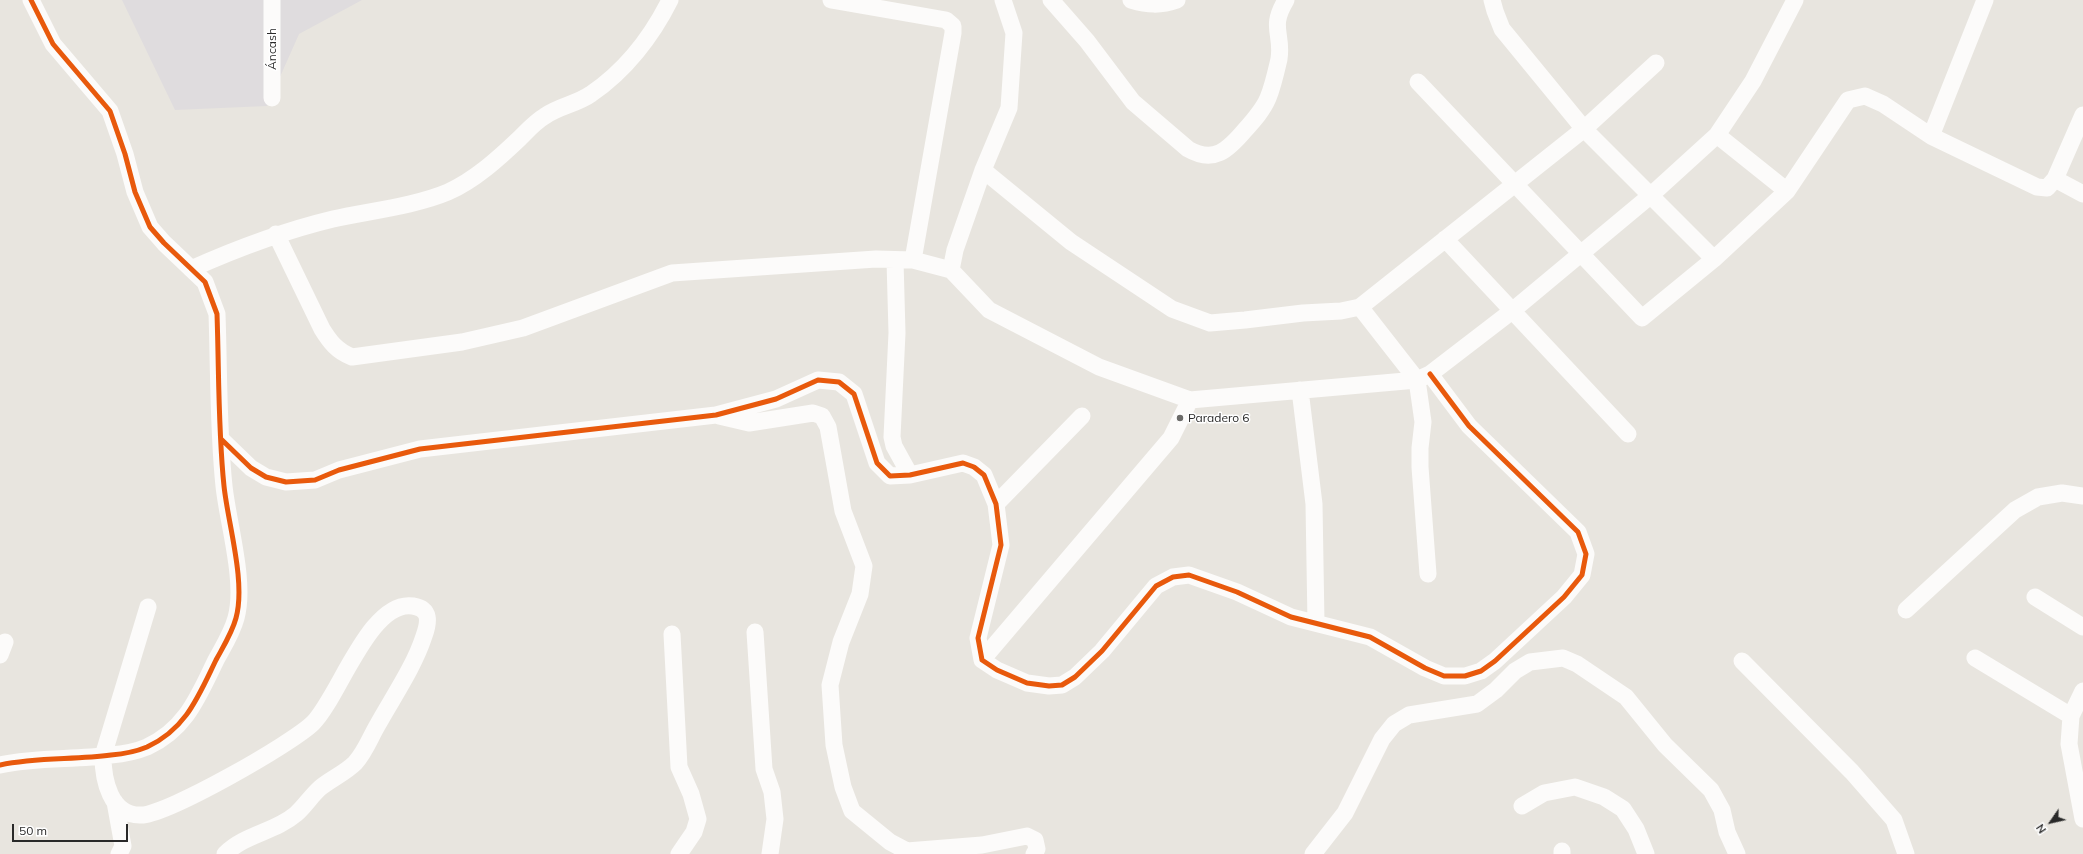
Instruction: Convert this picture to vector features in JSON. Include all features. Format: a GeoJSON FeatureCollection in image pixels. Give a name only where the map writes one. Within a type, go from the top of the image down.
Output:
{"type":"FeatureCollection","features":[{"type":"Feature","properties":{"kind":"street"},"geometry":{"type":"LineString","coordinates":[[0,765],[40,760],[79,760],[132,752],[145,748],[158,741],[180,723],[197,700],[236,618],[238,588],[224,487],[221,438],[218,314],[205,282],[150,227],[135,192],[125,154],[110,111],[53,44],[31,0]]}},
{"type":"Feature","properties":{"kind":"street","name":"Áncash"},"geometry":{"type":"LineString","coordinates":[[272,0],[272,98]]}},
{"type":"Feature","properties":{"kind":"street"},"geometry":{"type":"LineString","coordinates":[[191,269],[276,234],[401,205],[448,192],[465,182],[503,154],[542,117],[590,95],[604,84],[642,45],[659,20],[670,0]]}},
{"type":"Feature","properties":{"kind":"street"},"geometry":{"type":"LineString","coordinates":[[831,0],[946,20],[953,26],[913,260]]}},
{"type":"Feature","properties":{"kind":"street"},"geometry":{"type":"LineString","coordinates":[[951,270],[955,250],[983,170],[1008,108],[1014,33],[1003,0]]}},
{"type":"Feature","properties":{"kind":"street"},"geometry":{"type":"LineString","coordinates":[[1051,0],[1087,41],[1122,89],[1145,114],[1188,149],[1195,153],[1212,155],[1226,150],[1232,145],[1256,118],[1268,98],[1279,58],[1277,17],[1286,0]]}},
{"type":"Feature","properties":{"kind":"street"},"geometry":{"type":"LineString","coordinates":[[1131,0],[1152,5],[1173,1]]}},
{"type":"Feature","properties":{"kind":"street"},"geometry":{"type":"LineString","coordinates":[[1492,0],[1502,29],[1584,129],[1714,259]]}},
{"type":"Feature","properties":{"kind":"street"},"geometry":{"type":"LineString","coordinates":[[276,234],[322,329],[331,343],[341,353],[352,357],[462,342],[523,328],[672,273],[876,259],[913,260],[951,270],[989,310],[1099,367],[1190,400],[1424,377],[1512,311],[1582,254],[1717,136],[1753,81],[1795,0]]}},
{"type":"Feature","properties":{"kind":"street"},"geometry":{"type":"LineString","coordinates":[[1932,136],[1985,0]]}},
{"type":"Feature","properties":{"kind":"street"},"geometry":{"type":"LineString","coordinates":[[983,170],[1071,242],[1172,309],[1210,322],[1341,311],[1360,307],[1515,182],[1584,129],[1656,63]]}},
{"type":"Feature","properties":{"kind":"street"},"geometry":{"type":"LineString","coordinates":[[1418,82],[1452,119],[1515,182],[1642,318],[1714,259],[1787,190],[1848,100],[1865,96],[1883,104],[1932,136],[2037,187],[2047,188],[2055,179],[2083,115]]}},
{"type":"Feature","properties":{"kind":"street"},"geometry":{"type":"LineString","coordinates":[[1717,136],[1787,190]]}},
{"type":"Feature","properties":{"kind":"street"},"geometry":{"type":"LineString","coordinates":[[2055,179],[2083,194]]}},
{"type":"Feature","properties":{"kind":"street"},"geometry":{"type":"LineString","coordinates":[[1445,238],[1628,434]]}},
{"type":"Feature","properties":{"kind":"street"},"geometry":{"type":"LineString","coordinates":[[895,260],[897,333],[892,437],[894,446],[910,475]]}},
{"type":"Feature","properties":{"kind":"street"},"geometry":{"type":"LineString","coordinates":[[221,438],[251,468],[266,477],[286,482],[315,480],[339,470],[420,449],[716,415],[776,399],[818,380],[839,382],[854,394],[877,463],[882,470],[890,476],[910,475],[963,463],[974,467],[984,475],[996,504],[1001,545],[978,638],[982,660],[997,670],[1027,683],[1049,686],[1062,685],[1075,678],[1102,651],[1156,586],[1172,577],[1189,575],[1237,592],[1291,617],[1370,638],[1425,668],[1444,676],[1465,676],[1480,671],[1494,661],[1564,597],[1582,575],[1586,554],[1578,532],[1469,426],[1360,307]]}},
{"type":"Feature","properties":{"kind":"street"},"geometry":{"type":"LineString","coordinates":[[1424,377],[1420,467],[1428,574]]}},
{"type":"Feature","properties":{"kind":"street"},"geometry":{"type":"LineString","coordinates":[[1300,390],[1314,504],[1316,623]]}},
{"type":"Feature","properties":{"kind":"street"},"geometry":{"type":"LineString","coordinates":[[982,660],[1171,438],[1190,400]]}},
{"type":"Feature","properties":{"kind":"street"},"geometry":{"type":"LineString","coordinates":[[716,415],[749,423],[813,413],[822,416],[828,427],[843,511],[864,566],[860,594],[841,642],[830,685],[834,745],[843,787],[852,810],[890,842],[907,851],[982,845],[1028,836],[1036,840],[1037,849],[1034,854]]}},
{"type":"Feature","properties":{"kind":"street"},"geometry":{"type":"LineString","coordinates":[[996,504],[1082,416]]}},
{"type":"Feature","properties":{"kind":"street"},"geometry":{"type":"LineString","coordinates":[[1906,610],[2015,510],[2038,497],[2062,493],[2083,496]]}},
{"type":"Feature","properties":{"kind":"street"},"geometry":{"type":"LineString","coordinates":[[2035,597],[2083,627]]}},
{"type":"Feature","properties":{"kind":"street"},"geometry":{"type":"LineString","coordinates":[[148,607],[103,756],[103,775],[106,786],[115,802],[126,812],[140,815],[166,808],[195,794],[295,738],[306,730],[323,711],[374,626],[392,610],[399,607],[412,606],[423,609],[426,612],[429,621],[419,651],[361,756],[346,771],[318,789],[297,813],[279,824],[253,835],[230,848],[225,854]]}},
{"type":"Feature","properties":{"kind":"street"},"geometry":{"type":"LineString","coordinates":[[755,632],[764,769],[772,792],[775,819],[770,854]]}},
{"type":"Feature","properties":{"kind":"street"},"geometry":{"type":"LineString","coordinates":[[672,634],[679,767],[691,794],[698,819],[694,832],[679,854]]}},
{"type":"Feature","properties":{"kind":"street"},"geometry":{"type":"LineString","coordinates":[[1313,854],[1345,813],[1382,739],[1394,724],[1409,714],[1477,704],[1496,690],[1515,671],[1530,662],[1563,658],[1577,664],[1626,697],[1665,745],[1711,790],[1722,810],[1727,832],[1738,854]]}},
{"type":"Feature","properties":{"kind":"street"},"geometry":{"type":"LineString","coordinates":[[1975,658],[2071,716]]}},
{"type":"Feature","properties":{"kind":"street"},"geometry":{"type":"LineString","coordinates":[[1742,660],[1852,772],[1894,820],[1906,854]]}},
{"type":"Feature","properties":{"kind":"street"},"geometry":{"type":"LineString","coordinates":[[2083,691],[2071,716],[2069,744],[2083,819]]}},
{"type":"Feature","properties":{"kind":"street"},"geometry":{"type":"LineString","coordinates":[[1522,806],[1544,793],[1575,787],[1604,797],[1624,810],[1636,829],[1646,854]]}},
{"type":"Feature","properties":{"kind":"street"},"geometry":{"type":"LineString","coordinates":[[115,802],[122,846],[119,854]]}},
{"type":"Feature","properties":{"kind":"shaded area"},"geometry":{"type":"Polygon","coordinates":[[[122,0],[362,0],[299,34],[267,106],[175,110],[122,0]]]}},
{"type":"Feature","properties":{"kind":"cycle path"},"geometry":{"type":"LineString","coordinates":[[0,765],[14,762],[97,757],[124,753],[142,749],[160,740],[172,731],[197,699],[232,629],[239,604],[238,570],[226,501],[222,465],[217,314],[205,282],[164,243],[150,227],[135,192],[125,154],[110,111],[53,44],[31,0]]}},
{"type":"Feature","properties":{"kind":"cycle path"},"geometry":{"type":"LineString","coordinates":[[221,439],[251,468],[266,477],[286,482],[315,480],[339,470],[420,449],[716,415],[776,399],[818,380],[839,382],[854,394],[877,463],[890,476],[910,475],[963,463],[974,467],[984,475],[996,504],[1001,545],[978,638],[982,660],[997,670],[1027,683],[1049,686],[1062,685],[1075,677],[1102,651],[1156,586],[1173,577],[1189,575],[1237,592],[1291,617],[1370,637],[1425,668],[1444,676],[1465,676],[1481,671],[1495,661],[1564,597],[1582,575],[1586,554],[1578,532],[1469,426],[1430,374]]}},
{"type":"Feature","properties":{"kind":"place","name":"Paradero 6"},"geometry":{"type":"Point","coordinates":[1180,418]}}]}
